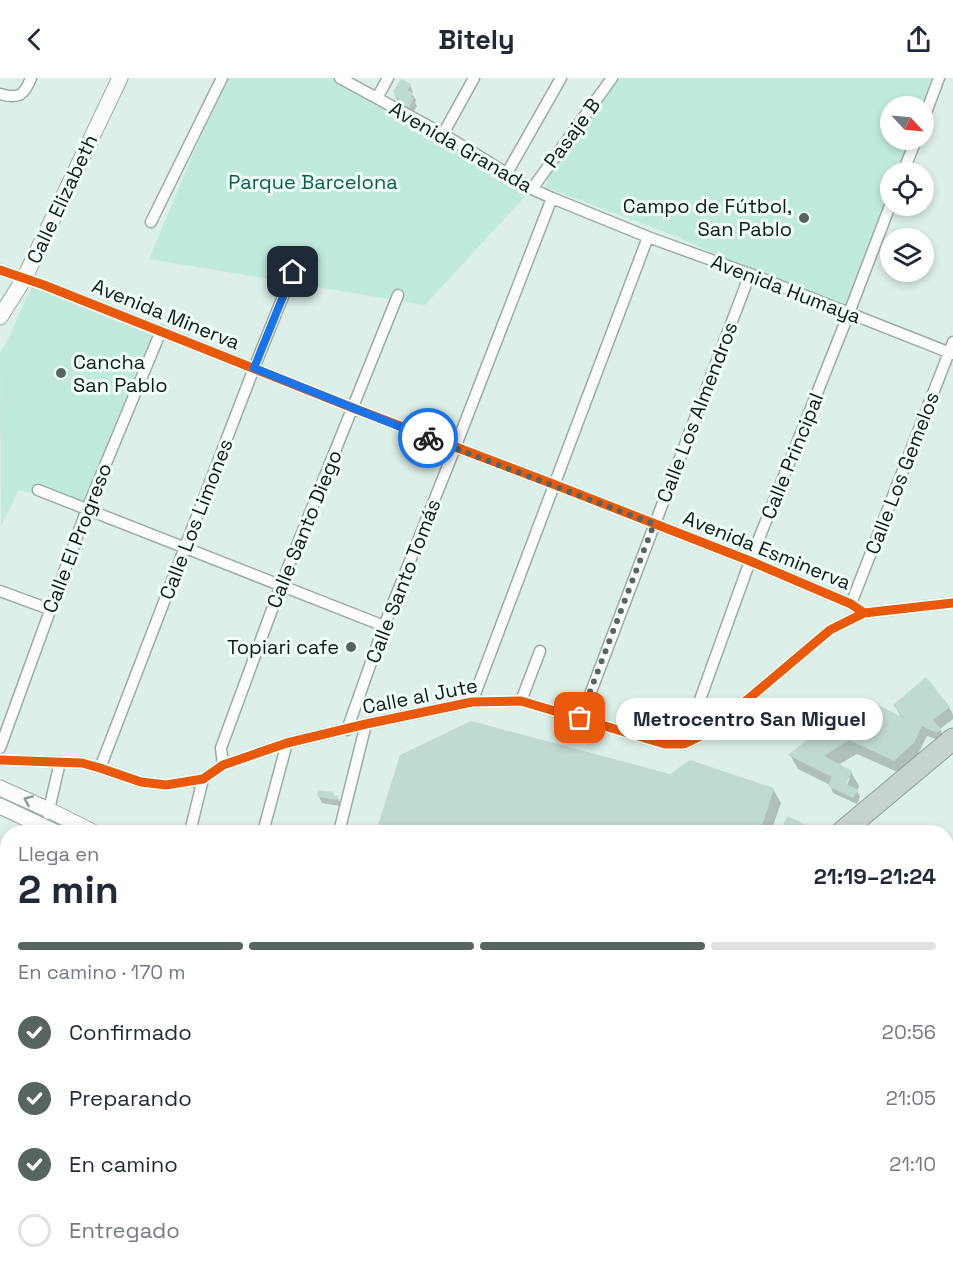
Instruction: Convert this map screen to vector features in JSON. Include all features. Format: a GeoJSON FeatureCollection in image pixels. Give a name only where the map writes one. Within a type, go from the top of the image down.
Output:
{"type":"FeatureCollection","features":[{"type":"Feature","properties":{"kind":"highway"},"geometry":{"type":"LineString","coordinates":[[850,825],[953,740]]}},
{"type":"Feature","properties":{"kind":"street"},"geometry":{"type":"LineString","coordinates":[[0,94],[14,97],[21,95],[31,78]]}},
{"type":"Feature","properties":{"kind":"street","name":"Calle Elizabeth"},"geometry":{"type":"LineString","coordinates":[[0,316],[24,279],[120,78]]}},
{"type":"Feature","properties":{"kind":"street"},"geometry":{"type":"LineString","coordinates":[[151,222],[222,78]]}},
{"type":"Feature","properties":{"kind":"street","name":"Avenida Granada"},"geometry":{"type":"LineString","coordinates":[[340,78],[443,134],[532,189],[552,198]]}},
{"type":"Feature","properties":{"kind":"street"},"geometry":{"type":"LineString","coordinates":[[376,98],[388,78]]}},
{"type":"Feature","properties":{"kind":"street"},"geometry":{"type":"LineString","coordinates":[[443,134],[474,78]]}},
{"type":"Feature","properties":{"kind":"street"},"geometry":{"type":"LineString","coordinates":[[507,173],[561,78]]}},
{"type":"Feature","properties":{"kind":"street","name":"Pasaje B"},"geometry":{"type":"LineString","coordinates":[[532,189],[612,78]]}},
{"type":"Feature","properties":{"kind":"street"},"geometry":{"type":"LineString","coordinates":[[932,96],[939,78]]}},
{"type":"Feature","properties":{"kind":"street","name":"Avenida Humaya"},"geometry":{"type":"LineString","coordinates":[[552,198],[648,237],[952,350]]}},
{"type":"Feature","properties":{"kind":"street","name":"Calle Santo Tomás"},"geometry":{"type":"LineString","coordinates":[[347,729],[384,626],[552,198]]}},
{"type":"Feature","properties":{"kind":"street","name":"Calle Principal"},"geometry":{"type":"LineString","coordinates":[[684,744],[750,561],[886,216]]}},
{"type":"Feature","properties":{"kind":"street"},"geometry":{"type":"LineString","coordinates":[[472,702],[648,237]]}},
{"type":"Feature","properties":{"kind":"street","name":"Avenida Minerva"},"geometry":{"type":"LineString","coordinates":[[0,270],[654,524]]}},
{"type":"Feature","properties":{"kind":"street","name":"Calle Los Limones"},"geometry":{"type":"LineString","coordinates":[[100,768],[293,272]]}},
{"type":"Feature","properties":{"kind":"street","name":"Calle Los Almendros"},"geometry":{"type":"LineString","coordinates":[[580,718],[750,274]]}},
{"type":"Feature","properties":{"kind":"street","name":"Calle Santo Diego"},"geometry":{"type":"LineString","coordinates":[[223,765],[221,748],[281,585],[399,295]]}},
{"type":"Feature","properties":{"kind":"street","name":"Calle El Progreso"},"geometry":{"type":"LineString","coordinates":[[0,748],[87,509],[161,331]]}},
{"type":"Feature","properties":{"kind":"street","name":"Calle Los Gemelos"},"geometry":{"type":"LineString","coordinates":[[851,604],[952,350]]}},
{"type":"Feature","properties":{"kind":"street"},"geometry":{"type":"LineString","coordinates":[[38,490],[384,626]]}},
{"type":"Feature","properties":{"kind":"street","name":"Avenida Esminerva"},"geometry":{"type":"LineString","coordinates":[[654,524],[750,561],[851,604],[864,613]]}},
{"type":"Feature","properties":{"kind":"street"},"geometry":{"type":"LineString","coordinates":[[0,591],[50,609]]}},
{"type":"Feature","properties":{"kind":"street"},"geometry":{"type":"LineString","coordinates":[[684,744],[710,732],[830,630],[864,613],[953,603]]}},
{"type":"Feature","properties":{"kind":"street"},"geometry":{"type":"LineString","coordinates":[[521,701],[540,651]]}},
{"type":"Feature","properties":{"kind":"street","name":"Calle al Jute"},"geometry":{"type":"LineString","coordinates":[[0,760],[82,763],[141,782],[166,785],[203,778],[223,765],[288,743],[472,702],[521,701],[664,744],[684,744]]}},
{"type":"Feature","properties":{"kind":"street"},"geometry":{"type":"LineString","coordinates":[[341,825],[366,724]]}},
{"type":"Feature","properties":{"kind":"street"},"geometry":{"type":"LineString","coordinates":[[265,825],[288,743]]}},
{"type":"Feature","properties":{"kind":"street"},"geometry":{"type":"LineString","coordinates":[[48,825],[49,810],[60,762]]}},
{"type":"Feature","properties":{"kind":"street"},"geometry":{"type":"LineString","coordinates":[[192,825],[203,778]]}},
{"type":"Feature","properties":{"kind":"street"},"geometry":{"type":"LineString","coordinates":[[0,788],[79,825]]}},
{"type":"Feature","properties":{"kind":"street"},"geometry":{"type":"LineString","coordinates":[[0,806],[36,825]]}},
{"type":"Feature","properties":{"kind":"green space","name":"Parque Barcelona"},"geometry":{"type":"Polygon","coordinates":[[[225,78],[340,78],[532,189],[425,305],[149,259],[225,78]]]}},
{"type":"Feature","properties":{"kind":"green space"},"geometry":{"type":"Polygon","coordinates":[[[613,78],[939,78],[929,96],[880,96],[880,150],[912,150],[907,162],[880,162],[880,216],[886,216],[849,313],[670,234],[545,187],[548,181],[540,178],[613,78]]]}},
{"type":"Feature","properties":{"kind":"green space"},"geometry":{"type":"Polygon","coordinates":[[[34,282],[161,331],[87,509],[19,490],[1,526],[0,352],[34,282]]]}},
{"type":"Feature","properties":{"kind":"building"},"geometry":{"type":"Polygon","coordinates":[[[401,79],[411,84],[408,90],[413,93],[411,97],[414,98],[408,109],[397,103],[399,99],[394,96],[393,92],[401,79]]]}},
{"type":"Feature","properties":{"kind":"building"},"geometry":{"type":"Polygon","coordinates":[[[926,677],[950,707],[933,720],[941,729],[937,733],[922,726],[914,743],[894,761],[849,740],[824,756],[852,771],[846,784],[858,790],[853,798],[828,786],[832,777],[788,755],[846,709],[858,716],[866,699],[904,718],[893,705],[926,677]]]}},
{"type":"Feature","properties":{"kind":"building"},"geometry":{"type":"Polygon","coordinates":[[[471,721],[670,774],[690,760],[774,788],[762,825],[378,825],[400,755],[471,721]]]}},
{"type":"Feature","properties":{"kind":"building"},"geometry":{"type":"Polygon","coordinates":[[[318,790],[334,792],[333,795],[338,796],[337,800],[317,797],[318,790]]]}},
{"type":"Feature","properties":{"kind":"building"},"geometry":{"type":"Polygon","coordinates":[[[787,816],[806,825],[783,825],[787,816]]]}},
{"type":"Feature","properties":{"kind":"cycle path"},"geometry":{"type":"LineString","coordinates":[[0,270],[44,285],[353,408],[750,561],[851,604],[864,613]]}},
{"type":"Feature","properties":{"kind":"cycle path"},"geometry":{"type":"LineString","coordinates":[[0,760],[82,763],[141,782],[166,785],[203,779],[223,765],[287,743],[472,702],[521,701],[665,744],[684,744],[709,732],[830,630],[864,613],[953,603]]}},
{"type":"Feature","properties":{"kind":"way so far"},"geometry":{"type":"LineString","coordinates":[[428,438],[654,524],[580,718]]}},
{"type":"Feature","properties":{"kind":"place","name":"Campo de Fútbol, San Pablo"},"geometry":{"type":"Point","coordinates":[804,218]}},
{"type":"Feature","properties":{"kind":"place","name":"Cancha San Pablo"},"geometry":{"type":"Point","coordinates":[61,373]}},
{"type":"Feature","properties":{"kind":"place","name":"Topiari cafe"},"geometry":{"type":"Point","coordinates":[351,647]}},
{"type":"Feature","properties":{"kind":"place","name":"Metrocentro San Miguel"},"geometry":{"type":"Point","coordinates":[580,718]}},
{"type":"Feature","properties":{"kind":"route"},"geometry":{"type":"LineString","coordinates":[[293,272],[254,368],[428,438]]}}]}
